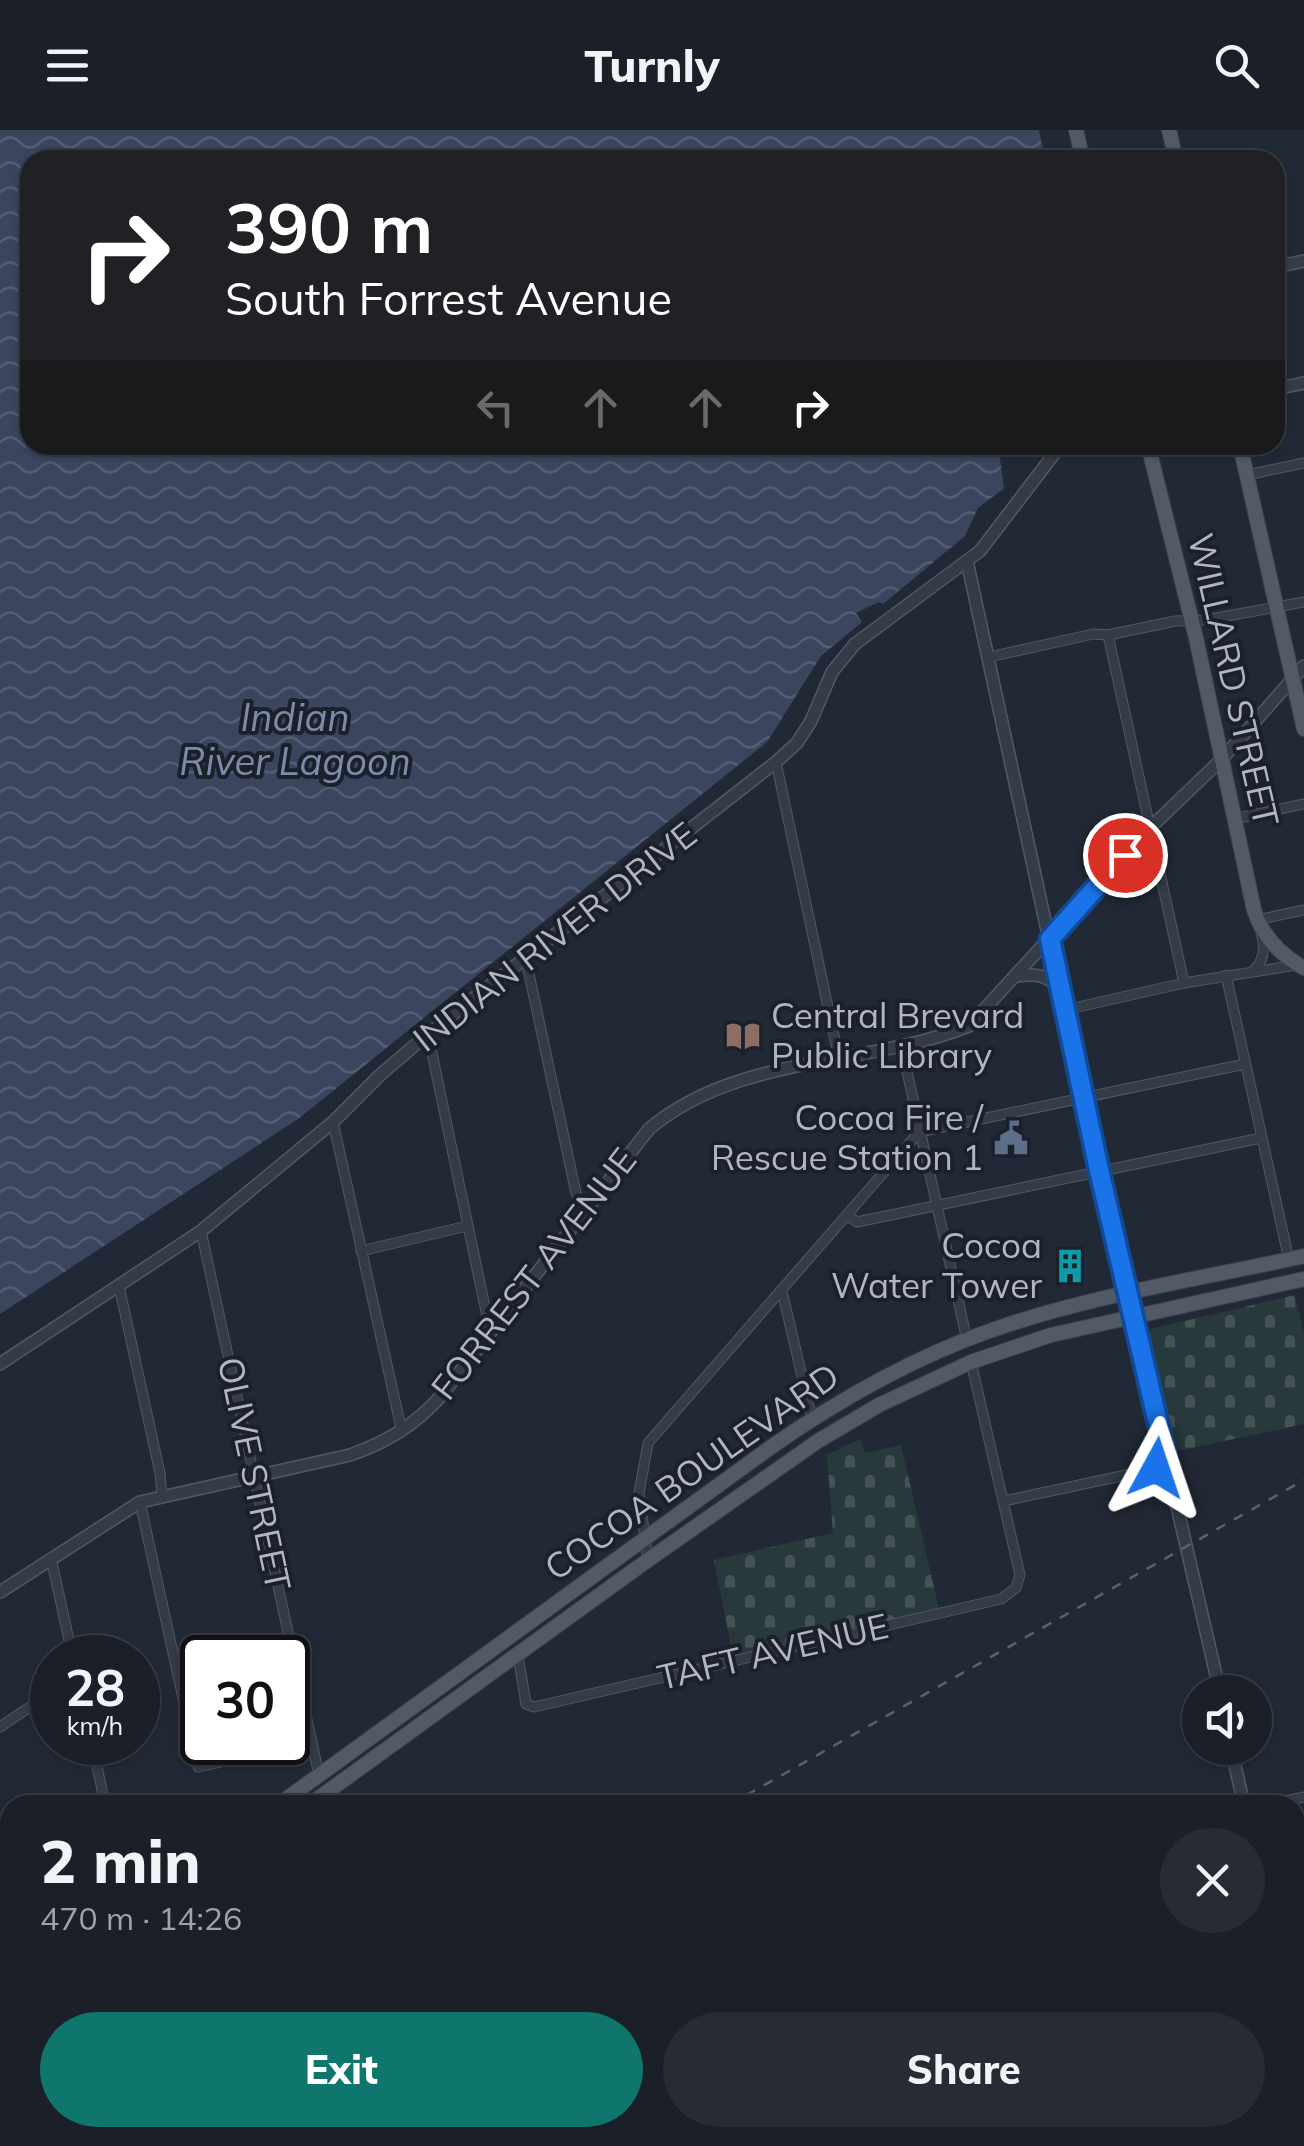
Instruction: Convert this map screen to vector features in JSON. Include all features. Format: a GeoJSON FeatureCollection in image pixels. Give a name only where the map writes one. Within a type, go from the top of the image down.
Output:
{"type":"FeatureCollection","features":[{"type":"Feature","properties":{"kind":"main road","name":"WILLARD STREET"},"geometry":{"type":"LineString","coordinates":[[1150,455],[1257,920],[1281,952],[1301,966]]}},
{"type":"Feature","properties":{"kind":"main road"},"geometry":{"type":"LineString","coordinates":[[1242,455],[1304,729]]}},
{"type":"Feature","properties":{"kind":"main road","name":"COCOA BOULEVARD"},"geometry":{"type":"LineString","coordinates":[[292,1795],[843,1399],[920,1359],[1019,1321],[1296,1258]]}},
{"type":"Feature","properties":{"kind":"main road","name":"COCOA BOULEVARD"},"geometry":{"type":"LineString","coordinates":[[331,1795],[782,1466],[910,1389],[971,1362],[1051,1335],[1304,1279]]}},
{"type":"Feature","properties":{"kind":"main road"},"geometry":{"type":"LineString","coordinates":[[818,1441],[843,1399]]}},
{"type":"Feature","properties":{"kind":"main road"},"geometry":{"type":"LineString","coordinates":[[782,1466],[804,1440],[812,1418]]}},
{"type":"Feature","properties":{"kind":"main road"},"geometry":{"type":"LineString","coordinates":[[325,1795],[330,1776],[403,1722],[426,1699]]}},
{"type":"Feature","properties":{"kind":"main road"},"geometry":{"type":"LineString","coordinates":[[309,1795],[319,1775]]}},
{"type":"Feature","properties":{"kind":"street","name":"INDIAN RIVER DRIVE"},"geometry":{"type":"LineString","coordinates":[[0,1364],[201,1232],[333,1122],[428,1034],[776,762],[797,743],[832,672],[855,644],[968,562],[994,536],[1053,455]]}},
{"type":"Feature","properties":{"kind":"street"},"geometry":{"type":"LineString","coordinates":[[1247,475],[1304,463]]}},
{"type":"Feature","properties":{"kind":"street"},"geometry":{"type":"LineString","coordinates":[[968,562],[1099,1170],[1216,1675]]}},
{"type":"Feature","properties":{"kind":"street"},"geometry":{"type":"LineString","coordinates":[[988,657],[1093,634],[1108,635],[1304,602]]}},
{"type":"Feature","properties":{"kind":"street"},"geometry":{"type":"LineString","coordinates":[[1108,635],[1184,984]]}},
{"type":"Feature","properties":{"kind":"street","name":"FORREST AVENUE"},"geometry":{"type":"LineString","coordinates":[[0,1592],[140,1502],[350,1455],[402,1432],[440,1396],[645,1132],[672,1110],[735,1082],[946,1035],[970,1026],[1150,828],[1221,760],[1304,666]]}},
{"type":"Feature","properties":{"kind":"street"},"geometry":{"type":"LineString","coordinates":[[776,762],[839,1058]]}},
{"type":"Feature","properties":{"kind":"street"},"geometry":{"type":"LineString","coordinates":[[1234,820],[1304,804]]}},
{"type":"Feature","properties":{"kind":"street"},"geometry":{"type":"LineString","coordinates":[[1253,970],[1262,961],[1264,950],[1257,920],[1304,910]]}},
{"type":"Feature","properties":{"kind":"street"},"geometry":{"type":"LineString","coordinates":[[526,960],[576,1193],[584,1209]]}},
{"type":"Feature","properties":{"kind":"street"},"geometry":{"type":"LineString","coordinates":[[1065,1010],[1253,970],[1301,966]]}},
{"type":"Feature","properties":{"kind":"street"},"geometry":{"type":"LineString","coordinates":[[1017,976],[1034,973],[1049,978],[1061,990]]}},
{"type":"Feature","properties":{"kind":"street"},"geometry":{"type":"LineString","coordinates":[[1226,976],[1261,1138],[1296,1258]]}},
{"type":"Feature","properties":{"kind":"street"},"geometry":{"type":"LineString","coordinates":[[428,1034],[490,1331]]}},
{"type":"Feature","properties":{"kind":"street"},"geometry":{"type":"LineString","coordinates":[[901,1045],[967,1340]]}},
{"type":"Feature","properties":{"kind":"street"},"geometry":{"type":"LineString","coordinates":[[648,1560],[639,1478],[648,1444],[918,1132],[1245,1064]]}},
{"type":"Feature","properties":{"kind":"street"},"geometry":{"type":"LineString","coordinates":[[333,1122],[402,1432]]}},
{"type":"Feature","properties":{"kind":"street"},"geometry":{"type":"LineString","coordinates":[[847,1215],[857,1222],[1261,1138]]}},
{"type":"Feature","properties":{"kind":"street"},"geometry":{"type":"LineString","coordinates":[[361,1250],[467,1226]]}},
{"type":"Feature","properties":{"kind":"street","name":"OLIVE STREET"},"geometry":{"type":"LineString","coordinates":[[201,1232],[319,1775]]}},
{"type":"Feature","properties":{"kind":"street"},"geometry":{"type":"LineString","coordinates":[[119,1286],[162,1496]]}},
{"type":"Feature","properties":{"kind":"street"},"geometry":{"type":"LineString","coordinates":[[782,1291],[812,1418]]}},
{"type":"Feature","properties":{"kind":"street"},"geometry":{"type":"LineString","coordinates":[[971,1362],[1004,1501],[1168,1466]]}},
{"type":"Feature","properties":{"kind":"street","name":"TAFT AVENUE"},"geometry":{"type":"LineString","coordinates":[[518,1655],[526,1704],[534,1706],[1000,1600],[1016,1588],[1020,1575],[1004,1501]]}},
{"type":"Feature","properties":{"kind":"street"},"geometry":{"type":"LineString","coordinates":[[140,1502],[198,1767],[312,1742]]}},
{"type":"Feature","properties":{"kind":"street"},"geometry":{"type":"LineString","coordinates":[[51,1558],[68,1635]]}},
{"type":"Feature","properties":{"kind":"street"},"geometry":{"type":"LineString","coordinates":[[0,1727],[30,1707]]}},
{"type":"Feature","properties":{"kind":"street"},"geometry":{"type":"LineString","coordinates":[[97,1765],[104,1795]]}},
{"type":"Feature","properties":{"kind":"street"},"geometry":{"type":"LineString","coordinates":[[1235,1765],[1242,1795]]}},
{"type":"Feature","properties":{"kind":"green space"},"geometry":{"type":"Polygon","coordinates":[[[1295,1295],[1304,1335],[1304,1424],[1173,1452],[1153,1372],[1150,1329],[1295,1295]]]}},
{"type":"Feature","properties":{"kind":"green space"},"geometry":{"type":"Polygon","coordinates":[[[860,1439],[865,1453],[901,1445],[939,1609],[733,1656],[714,1560],[833,1533],[827,1455],[860,1439]]]}},
{"type":"Feature","properties":{"kind":"water","name":"Indian River Lagoon"},"geometry":{"type":"Polygon","coordinates":[[[0,130],[1039,130],[1043,150],[20,150],[20,455],[999,455],[1004,488],[978,508],[965,536],[883,604],[879,602],[856,613],[862,622],[821,656],[767,742],[298,1119],[0,1314],[0,130]]]}},
{"type":"Feature","properties":{"kind":"railway"},"geometry":{"type":"LineString","coordinates":[[747,1795],[1304,1480]]}},
{"type":"Feature","properties":{"kind":"place","name":"Central Brevard Public Library"},"geometry":{"type":"Point","coordinates":[743,1036]}},
{"type":"Feature","properties":{"kind":"place","name":"Cocoa Fire / Rescue Station 1"},"geometry":{"type":"Point","coordinates":[1011,1138]}},
{"type":"Feature","properties":{"kind":"place","name":"Cocoa Water Tower"},"geometry":{"type":"Point","coordinates":[1070,1266]}},
{"type":"Feature","properties":{"kind":"route"},"geometry":{"type":"LineString","coordinates":[[1125,855],[1050,939],[1168,1466],[1156,1468]]}}]}
